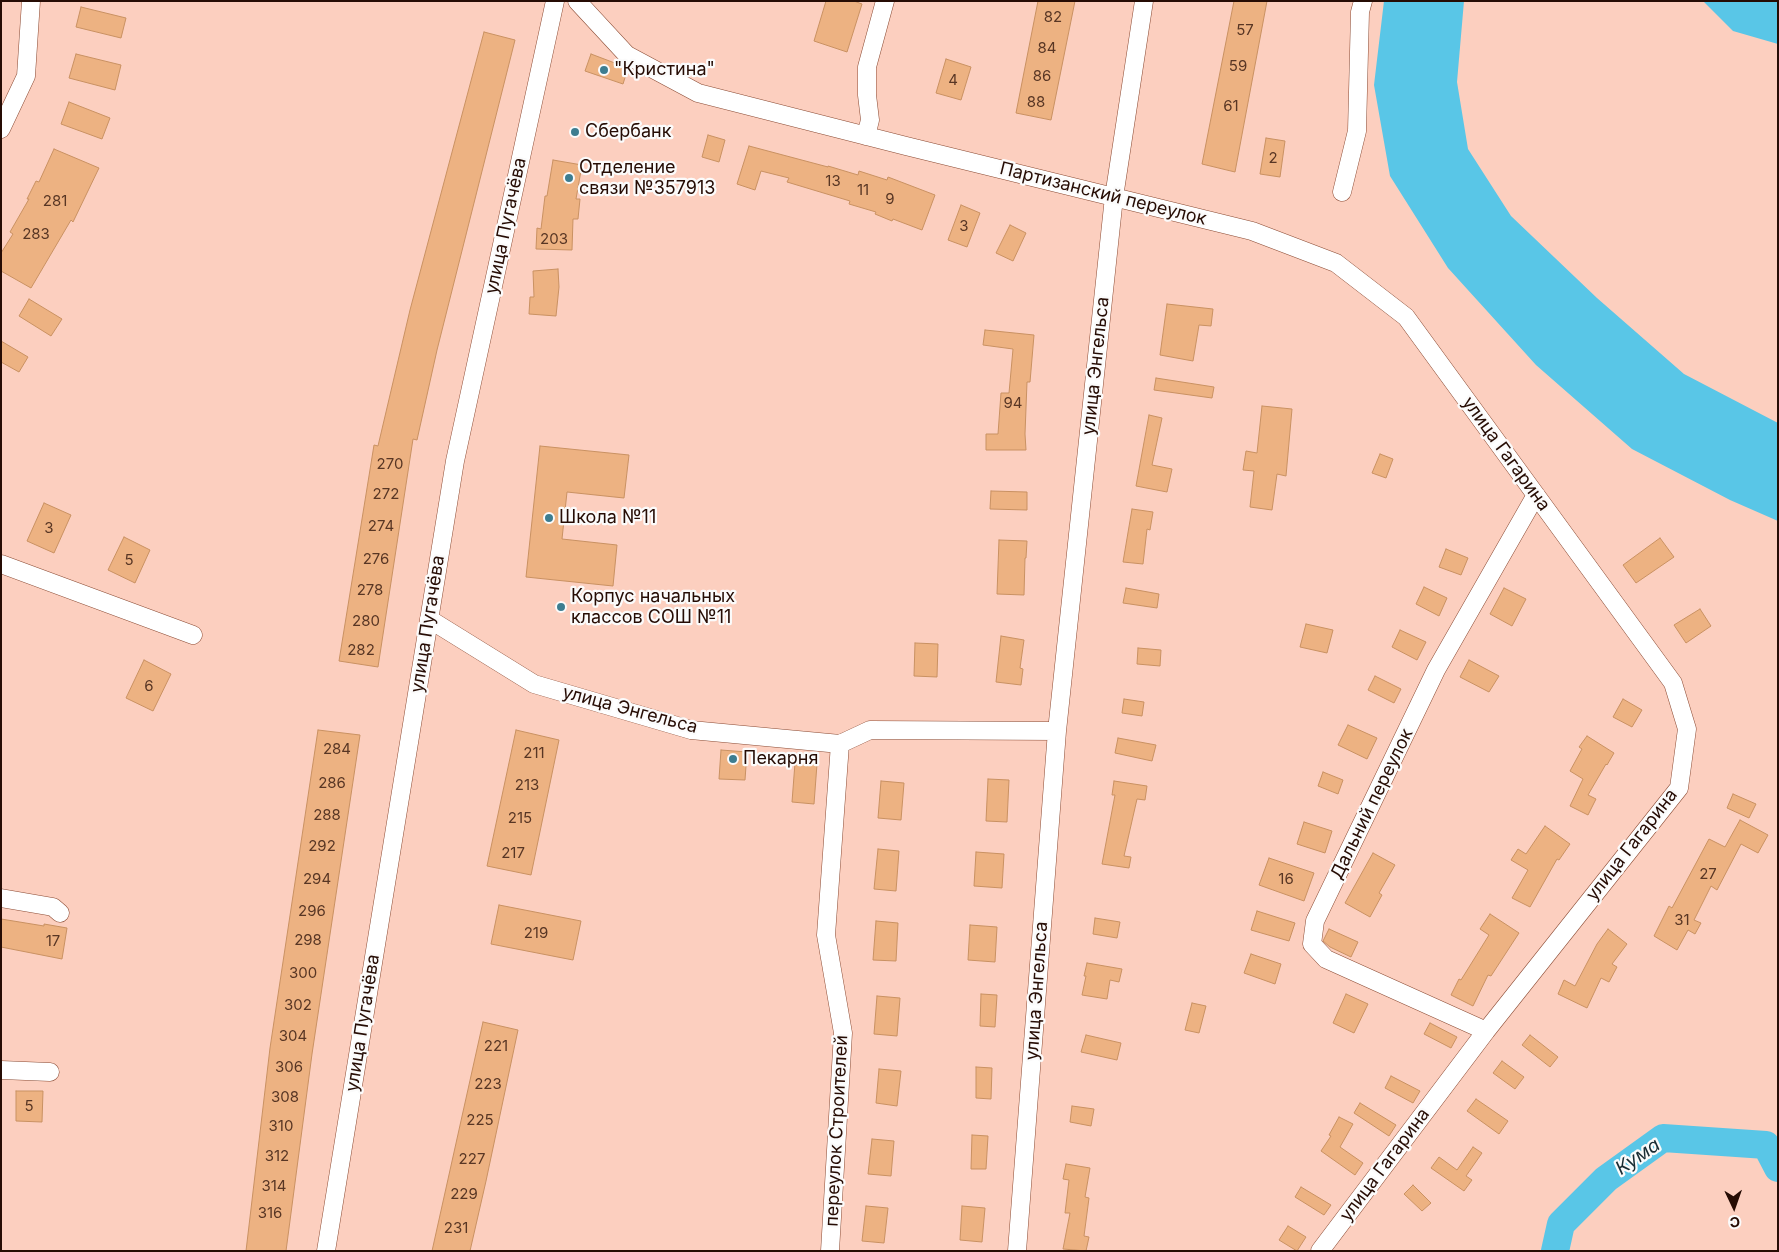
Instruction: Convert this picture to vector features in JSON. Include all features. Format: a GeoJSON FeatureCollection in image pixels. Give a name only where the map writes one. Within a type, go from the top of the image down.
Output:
{"type":"FeatureCollection","features":[{"type":"Feature","properties":{"kind":"street"},"geometry":{"type":"LineString","coordinates":[[1,129],[26,76],[31,1]]}},
{"type":"Feature","properties":{"kind":"street","name":"улица Пугачёва"},"geometry":{"type":"LineString","coordinates":[[326,1251],[416,723],[429,619],[455,461],[556,1]]}},
{"type":"Feature","properties":{"kind":"street","name":"Партизанский переулок"},"geometry":{"type":"LineString","coordinates":[[578,1],[627,55],[698,93],[1252,231],[1336,263]]}},
{"type":"Feature","properties":{"kind":"street"},"geometry":{"type":"LineString","coordinates":[[866,136],[870,120],[867,95],[867,67],[885,1]]}},
{"type":"Feature","properties":{"kind":"street","name":"улица Энгельса"},"geometry":{"type":"LineString","coordinates":[[1017,1251],[1057,731],[1114,197],[1144,1]]}},
{"type":"Feature","properties":{"kind":"street"},"geometry":{"type":"LineString","coordinates":[[1342,192],[1357,131],[1360,12],[1363,1]]}},
{"type":"Feature","properties":{"kind":"street","name":"улица Гагарина"},"geometry":{"type":"LineString","coordinates":[[1320,1251],[1486,1031],[1679,788],[1687,729],[1673,683],[1406,317],[1336,263]]}},
{"type":"Feature","properties":{"kind":"street","name":"Дальний переулок"},"geometry":{"type":"LineString","coordinates":[[1486,1031],[1326,959],[1312,944],[1315,921],[1436,670],[1536,495]]}},
{"type":"Feature","properties":{"kind":"street"},"geometry":{"type":"LineString","coordinates":[[1,564],[193,635]]}},
{"type":"Feature","properties":{"kind":"street","name":"улица Энгельса"},"geometry":{"type":"LineString","coordinates":[[429,619],[534,684],[691,730],[840,744]]}},
{"type":"Feature","properties":{"kind":"street"},"geometry":{"type":"LineString","coordinates":[[840,744],[870,730],[1057,731]]}},
{"type":"Feature","properties":{"kind":"street","name":"переулок Строителей"},"geometry":{"type":"LineString","coordinates":[[830,1251],[843,1033],[826,935],[840,744]]}},
{"type":"Feature","properties":{"kind":"street"},"geometry":{"type":"LineString","coordinates":[[1,898],[53,907],[60,913]]}},
{"type":"Feature","properties":{"kind":"street"},"geometry":{"type":"LineString","coordinates":[[1,1070],[50,1072]]}},
{"type":"Feature","properties":{"kind":"water"},"geometry":{"type":"Polygon","coordinates":[[[1384,1],[1464,1],[1457,82],[1468,149],[1511,216],[1597,298],[1684,374],[1778,423],[1778,521],[1730,500],[1632,449],[1536,365],[1448,268],[1390,176],[1374,85],[1384,1]]]}},
{"type":"Feature","properties":{"kind":"water"},"geometry":{"type":"Polygon","coordinates":[[[1703,1],[1778,1],[1778,44],[1733,31],[1703,1]]]}},
{"type":"Feature","properties":{"kind":"building"},"geometry":{"type":"Polygon","coordinates":[[[826,1],[854,1],[862,4],[847,52],[814,41],[826,1]]]}},
{"type":"Feature","properties":{"kind":"building"},"geometry":{"type":"Polygon","coordinates":[[[1038,1],[1075,1],[1051,120],[1016,113],[1038,1]]]}},
{"type":"Feature","properties":{"kind":"building"},"geometry":{"type":"Polygon","coordinates":[[[1234,1],[1267,1],[1235,172],[1202,164],[1234,1]]]}},
{"type":"Feature","properties":{"kind":"building"},"geometry":{"type":"Polygon","coordinates":[[[81,7],[126,18],[121,38],[76,27],[81,7]]]}},
{"type":"Feature","properties":{"kind":"building"},"geometry":{"type":"Polygon","coordinates":[[[484,32],[515,40],[437,350],[417,440],[413,439],[378,667],[339,661],[374,445],[378,446],[410,310],[484,32]]]}},
{"type":"Feature","properties":{"kind":"building"},"geometry":{"type":"Polygon","coordinates":[[[76,54],[121,65],[115,90],[69,78],[76,54]]]}},
{"type":"Feature","properties":{"kind":"building"},"geometry":{"type":"Polygon","coordinates":[[[591,54],[628,68],[623,84],[585,71],[591,54]]]}},
{"type":"Feature","properties":{"kind":"building"},"geometry":{"type":"Polygon","coordinates":[[[946,59],[971,67],[961,100],[936,93],[946,59]]]}},
{"type":"Feature","properties":{"kind":"building"},"geometry":{"type":"Polygon","coordinates":[[[69,102],[110,118],[102,139],[61,124],[69,102]]]}},
{"type":"Feature","properties":{"kind":"building"},"geometry":{"type":"Polygon","coordinates":[[[708,135],[725,140],[719,162],[702,157],[708,135]]]}},
{"type":"Feature","properties":{"kind":"building"},"geometry":{"type":"Polygon","coordinates":[[[1266,138],[1285,141],[1280,177],[1260,174],[1266,138]]]}},
{"type":"Feature","properties":{"kind":"building"},"geometry":{"type":"Polygon","coordinates":[[[749,146],[858,175],[859,171],[887,180],[888,177],[935,195],[922,230],[893,219],[892,221],[875,214],[876,212],[849,204],[850,201],[787,182],[789,178],[761,171],[755,190],[737,184],[749,146]]]}},
{"type":"Feature","properties":{"kind":"building"},"geometry":{"type":"Polygon","coordinates":[[[54,149],[99,168],[73,222],[71,220],[31,288],[1,271],[1,253],[13,234],[10,232],[29,199],[27,199],[36,181],[39,182],[54,149]]]}},
{"type":"Feature","properties":{"kind":"building"},"geometry":{"type":"Polygon","coordinates":[[[553,160],[582,165],[576,199],[580,199],[578,219],[573,219],[572,250],[536,249],[537,228],[541,229],[545,196],[547,196],[553,160]]]}},
{"type":"Feature","properties":{"kind":"building"},"geometry":{"type":"Polygon","coordinates":[[[961,205],[980,213],[967,247],[948,240],[961,205]]]}},
{"type":"Feature","properties":{"kind":"building"},"geometry":{"type":"Polygon","coordinates":[[[1010,225],[1026,233],[1013,261],[996,253],[1010,225]]]}},
{"type":"Feature","properties":{"kind":"building"},"geometry":{"type":"Polygon","coordinates":[[[558,269],[559,287],[556,316],[529,314],[530,297],[534,297],[533,271],[558,269]]]}},
{"type":"Feature","properties":{"kind":"building"},"geometry":{"type":"Polygon","coordinates":[[[29,299],[62,319],[51,336],[19,316],[29,299]]]}},
{"type":"Feature","properties":{"kind":"building"},"geometry":{"type":"Polygon","coordinates":[[[1167,304],[1213,309],[1211,326],[1199,325],[1193,361],[1160,355],[1167,304]]]}},
{"type":"Feature","properties":{"kind":"building"},"geometry":{"type":"Polygon","coordinates":[[[985,330],[1034,335],[1030,382],[1027,382],[1026,450],[986,450],[986,434],[998,434],[1001,393],[1009,393],[1013,349],[983,345],[985,330]]]}},
{"type":"Feature","properties":{"kind":"building"},"geometry":{"type":"Polygon","coordinates":[[[1,341],[28,357],[19,372],[1,362],[1,341]]]}},
{"type":"Feature","properties":{"kind":"building"},"geometry":{"type":"Polygon","coordinates":[[[1156,378],[1214,387],[1212,398],[1154,390],[1156,378]]]}},
{"type":"Feature","properties":{"kind":"building"},"geometry":{"type":"Polygon","coordinates":[[[1262,406],[1292,409],[1286,476],[1277,474],[1272,510],[1250,507],[1254,471],[1243,470],[1246,451],[1257,453],[1262,406]]]}},
{"type":"Feature","properties":{"kind":"building"},"geometry":{"type":"Polygon","coordinates":[[[1149,415],[1162,418],[1152,465],[1172,469],[1167,492],[1136,486],[1149,415]]]}},
{"type":"Feature","properties":{"kind":"building","name":"Школа №11"},"geometry":{"type":"Polygon","coordinates":[[[540,446],[629,455],[624,498],[567,492],[562,539],[617,545],[613,586],[526,577],[540,446]]]}},
{"type":"Feature","properties":{"kind":"building"},"geometry":{"type":"Polygon","coordinates":[[[1380,454],[1393,459],[1386,478],[1372,473],[1380,454]]]}},
{"type":"Feature","properties":{"kind":"building"},"geometry":{"type":"Polygon","coordinates":[[[991,491],[1027,492],[1027,510],[990,509],[991,491]]]}},
{"type":"Feature","properties":{"kind":"building"},"geometry":{"type":"Polygon","coordinates":[[[44,503],[71,515],[54,553],[27,541],[44,503]]]}},
{"type":"Feature","properties":{"kind":"building"},"geometry":{"type":"Polygon","coordinates":[[[1132,509],[1153,512],[1150,530],[1147,529],[1143,564],[1123,562],[1132,509]]]}},
{"type":"Feature","properties":{"kind":"building"},"geometry":{"type":"Polygon","coordinates":[[[124,537],[150,550],[135,583],[108,570],[124,537]]]}},
{"type":"Feature","properties":{"kind":"building"},"geometry":{"type":"Polygon","coordinates":[[[1660,538],[1674,557],[1636,583],[1623,565],[1660,538]]]}},
{"type":"Feature","properties":{"kind":"building"},"geometry":{"type":"Polygon","coordinates":[[[999,540],[1027,541],[1024,595],[997,594],[999,540]]]}},
{"type":"Feature","properties":{"kind":"building"},"geometry":{"type":"Polygon","coordinates":[[[1446,549],[1468,558],[1461,575],[1439,567],[1446,549]]]}},
{"type":"Feature","properties":{"kind":"building"},"geometry":{"type":"Polygon","coordinates":[[[1424,587],[1447,598],[1439,616],[1416,604],[1424,587]]]}},
{"type":"Feature","properties":{"kind":"building"},"geometry":{"type":"Polygon","coordinates":[[[1126,588],[1159,594],[1157,608],[1123,603],[1126,588]]]}},
{"type":"Feature","properties":{"kind":"building"},"geometry":{"type":"Polygon","coordinates":[[[1504,588],[1526,599],[1512,626],[1490,614],[1504,588]]]}},
{"type":"Feature","properties":{"kind":"building"},"geometry":{"type":"Polygon","coordinates":[[[1700,609],[1711,626],[1686,643],[1674,625],[1700,609]]]}},
{"type":"Feature","properties":{"kind":"building"},"geometry":{"type":"Polygon","coordinates":[[[1306,624],[1333,630],[1327,653],[1300,647],[1306,624]]]}},
{"type":"Feature","properties":{"kind":"building"},"geometry":{"type":"Polygon","coordinates":[[[1400,630],[1426,642],[1417,660],[1392,647],[1400,630]]]}},
{"type":"Feature","properties":{"kind":"building"},"geometry":{"type":"Polygon","coordinates":[[[1001,636],[1024,640],[1020,668],[1023,669],[1021,685],[996,682],[1001,636]]]}},
{"type":"Feature","properties":{"kind":"building"},"geometry":{"type":"Polygon","coordinates":[[[915,643],[938,644],[937,677],[914,676],[915,643]]]}},
{"type":"Feature","properties":{"kind":"building"},"geometry":{"type":"Polygon","coordinates":[[[1138,648],[1161,650],[1160,666],[1137,664],[1138,648]]]}},
{"type":"Feature","properties":{"kind":"building"},"geometry":{"type":"Polygon","coordinates":[[[144,660],[171,674],[153,711],[126,698],[144,660]]]}},
{"type":"Feature","properties":{"kind":"building"},"geometry":{"type":"Polygon","coordinates":[[[1469,660],[1499,676],[1489,692],[1460,677],[1469,660]]]}},
{"type":"Feature","properties":{"kind":"building"},"geometry":{"type":"Polygon","coordinates":[[[1375,676],[1401,689],[1394,703],[1368,690],[1375,676]]]}},
{"type":"Feature","properties":{"kind":"building"},"geometry":{"type":"Polygon","coordinates":[[[1124,699],[1144,702],[1142,716],[1122,713],[1124,699]]]}},
{"type":"Feature","properties":{"kind":"building"},"geometry":{"type":"Polygon","coordinates":[[[1623,699],[1642,710],[1632,727],[1613,717],[1623,699]]]}},
{"type":"Feature","properties":{"kind":"building"},"geometry":{"type":"Polygon","coordinates":[[[1348,725],[1377,738],[1367,759],[1338,745],[1348,725]]]}},
{"type":"Feature","properties":{"kind":"building"},"geometry":{"type":"Polygon","coordinates":[[[318,730],[360,735],[312,1054],[286,1251],[246,1251],[270,1048],[318,730]]]}},
{"type":"Feature","properties":{"kind":"building"},"geometry":{"type":"Polygon","coordinates":[[[516,730],[559,740],[531,875],[487,866],[516,730]]]}},
{"type":"Feature","properties":{"kind":"building"},"geometry":{"type":"Polygon","coordinates":[[[1587,736],[1614,753],[1588,795],[1596,799],[1588,815],[1570,806],[1583,779],[1570,771],[1582,749],[1579,747],[1587,736]]]}},
{"type":"Feature","properties":{"kind":"building"},"geometry":{"type":"Polygon","coordinates":[[[1118,738],[1156,745],[1152,761],[1115,753],[1118,738]]]}},
{"type":"Feature","properties":{"kind":"building","name":"Пекарня"},"geometry":{"type":"Polygon","coordinates":[[[721,750],[747,752],[745,780],[719,779],[721,750]]]}},
{"type":"Feature","properties":{"kind":"building"},"geometry":{"type":"Polygon","coordinates":[[[795,763],[817,764],[814,804],[792,802],[795,763]]]}},
{"type":"Feature","properties":{"kind":"building"},"geometry":{"type":"Polygon","coordinates":[[[1323,772],[1343,780],[1338,794],[1318,786],[1323,772]]]}},
{"type":"Feature","properties":{"kind":"building"},"geometry":{"type":"Polygon","coordinates":[[[988,779],[1009,780],[1007,822],[986,821],[988,779]]]}},
{"type":"Feature","properties":{"kind":"building"},"geometry":{"type":"Polygon","coordinates":[[[881,781],[904,783],[901,820],[878,818],[881,781]]]}},
{"type":"Feature","properties":{"kind":"building"},"geometry":{"type":"Polygon","coordinates":[[[1114,781],[1147,786],[1145,800],[1137,799],[1124,856],[1131,857],[1129,868],[1102,864],[1115,795],[1112,795],[1114,781]]]}},
{"type":"Feature","properties":{"kind":"building"},"geometry":{"type":"Polygon","coordinates":[[[1733,794],[1756,804],[1749,818],[1727,808],[1733,794]]]}},
{"type":"Feature","properties":{"kind":"building"},"geometry":{"type":"Polygon","coordinates":[[[1740,820],[1768,835],[1758,853],[1741,844],[1717,890],[1711,886],[1694,920],[1701,923],[1695,934],[1688,930],[1677,950],[1654,936],[1669,906],[1672,908],[1709,839],[1725,847],[1740,820]]]}},
{"type":"Feature","properties":{"kind":"building"},"geometry":{"type":"Polygon","coordinates":[[[1304,822],[1332,831],[1325,853],[1297,844],[1304,822]]]}},
{"type":"Feature","properties":{"kind":"building"},"geometry":{"type":"Polygon","coordinates":[[[1545,826],[1570,844],[1559,860],[1557,859],[1530,907],[1512,898],[1528,870],[1511,860],[1518,849],[1526,854],[1545,826]]]}},
{"type":"Feature","properties":{"kind":"building"},"geometry":{"type":"Polygon","coordinates":[[[878,849],[899,851],[896,891],[874,889],[878,849]]]}},
{"type":"Feature","properties":{"kind":"building"},"geometry":{"type":"Polygon","coordinates":[[[976,852],[1004,854],[1002,888],[974,886],[976,852]]]}},
{"type":"Feature","properties":{"kind":"building"},"geometry":{"type":"Polygon","coordinates":[[[1373,853],[1395,865],[1379,893],[1382,895],[1370,917],[1345,903],[1373,853]]]}},
{"type":"Feature","properties":{"kind":"building"},"geometry":{"type":"Polygon","coordinates":[[[1269,858],[1314,873],[1304,901],[1259,885],[1269,858]]]}},
{"type":"Feature","properties":{"kind":"building"},"geometry":{"type":"Polygon","coordinates":[[[499,905],[581,921],[573,960],[491,944],[499,905]]]}},
{"type":"Feature","properties":{"kind":"building"},"geometry":{"type":"Polygon","coordinates":[[[1257,911],[1295,923],[1289,941],[1251,930],[1257,911]]]}},
{"type":"Feature","properties":{"kind":"building"},"geometry":{"type":"Polygon","coordinates":[[[1490,914],[1519,933],[1491,976],[1488,975],[1473,1006],[1451,995],[1459,979],[1461,980],[1489,935],[1480,929],[1490,914]]]}},
{"type":"Feature","properties":{"kind":"building"},"geometry":{"type":"Polygon","coordinates":[[[1095,918],[1120,922],[1117,938],[1093,934],[1095,918]]]}},
{"type":"Feature","properties":{"kind":"building"},"geometry":{"type":"Polygon","coordinates":[[[1,919],[67,928],[62,959],[1,947],[1,919]]]}},
{"type":"Feature","properties":{"kind":"building"},"geometry":{"type":"Polygon","coordinates":[[[876,921],[898,923],[896,961],[873,960],[876,921]]]}},
{"type":"Feature","properties":{"kind":"building"},"geometry":{"type":"Polygon","coordinates":[[[970,925],[997,927],[995,962],[968,960],[970,925]]]}},
{"type":"Feature","properties":{"kind":"building"},"geometry":{"type":"Polygon","coordinates":[[[1329,929],[1358,942],[1351,957],[1330,947],[1323,941],[1329,929]]]}},
{"type":"Feature","properties":{"kind":"building"},"geometry":{"type":"Polygon","coordinates":[[[1608,929],[1627,944],[1612,964],[1617,967],[1609,982],[1601,978],[1587,1008],[1558,994],[1564,980],[1575,986],[1597,944],[1608,929]]]}},
{"type":"Feature","properties":{"kind":"building"},"geometry":{"type":"Polygon","coordinates":[[[1251,954],[1281,964],[1275,984],[1244,973],[1251,954]]]}},
{"type":"Feature","properties":{"kind":"building"},"geometry":{"type":"Polygon","coordinates":[[[1087,963],[1122,969],[1119,982],[1110,980],[1107,999],[1082,995],[1087,963]]]}},
{"type":"Feature","properties":{"kind":"building"},"geometry":{"type":"Polygon","coordinates":[[[981,994],[997,995],[995,1027],[980,1026],[981,994]]]}},
{"type":"Feature","properties":{"kind":"building"},"geometry":{"type":"Polygon","coordinates":[[[1346,994],[1368,1004],[1354,1033],[1333,1023],[1346,994]]]}},
{"type":"Feature","properties":{"kind":"building"},"geometry":{"type":"Polygon","coordinates":[[[877,996],[900,998],[897,1036],[874,1034],[877,996]]]}},
{"type":"Feature","properties":{"kind":"building"},"geometry":{"type":"Polygon","coordinates":[[[1192,1003],[1206,1006],[1199,1033],[1185,1030],[1192,1003]]]}},
{"type":"Feature","properties":{"kind":"building"},"geometry":{"type":"Polygon","coordinates":[[[483,1022],[518,1030],[486,1181],[470,1251],[432,1251],[483,1022]]]}},
{"type":"Feature","properties":{"kind":"building"},"geometry":{"type":"Polygon","coordinates":[[[1430,1023],[1457,1037],[1451,1048],[1424,1034],[1430,1023]]]}},
{"type":"Feature","properties":{"kind":"building"},"geometry":{"type":"Polygon","coordinates":[[[1086,1035],[1121,1043],[1117,1060],[1081,1052],[1086,1035]]]}},
{"type":"Feature","properties":{"kind":"building"},"geometry":{"type":"Polygon","coordinates":[[[1530,1035],[1558,1057],[1550,1067],[1522,1045],[1530,1035]]]}},
{"type":"Feature","properties":{"kind":"building"},"geometry":{"type":"Polygon","coordinates":[[[1502,1061],[1524,1077],[1515,1089],[1493,1073],[1502,1061]]]}},
{"type":"Feature","properties":{"kind":"building"},"geometry":{"type":"Polygon","coordinates":[[[976,1067],[992,1068],[991,1099],[976,1098],[976,1067]]]}},
{"type":"Feature","properties":{"kind":"building"},"geometry":{"type":"Polygon","coordinates":[[[879,1069],[901,1071],[897,1106],[876,1103],[879,1069]]]}},
{"type":"Feature","properties":{"kind":"building"},"geometry":{"type":"Polygon","coordinates":[[[1391,1076],[1420,1091],[1413,1103],[1385,1088],[1391,1076]]]}},
{"type":"Feature","properties":{"kind":"building"},"geometry":{"type":"Polygon","coordinates":[[[16,1091],[43,1091],[42,1122],[16,1121],[16,1091]]]}},
{"type":"Feature","properties":{"kind":"building"},"geometry":{"type":"Polygon","coordinates":[[[1476,1099],[1508,1121],[1499,1134],[1467,1111],[1476,1099]]]}},
{"type":"Feature","properties":{"kind":"building"},"geometry":{"type":"Polygon","coordinates":[[[1360,1103],[1396,1125],[1389,1136],[1354,1113],[1360,1103]]]}},
{"type":"Feature","properties":{"kind":"building"},"geometry":{"type":"Polygon","coordinates":[[[1072,1106],[1094,1109],[1091,1126],[1070,1122],[1072,1106]]]}},
{"type":"Feature","properties":{"kind":"building"},"geometry":{"type":"Polygon","coordinates":[[[1339,1117],[1353,1124],[1340,1147],[1363,1163],[1355,1175],[1321,1151],[1331,1136],[1329,1135],[1339,1117]]]}},
{"type":"Feature","properties":{"kind":"building"},"geometry":{"type":"Polygon","coordinates":[[[972,1135],[988,1136],[986,1169],[971,1169],[972,1135]]]}},
{"type":"Feature","properties":{"kind":"building"},"geometry":{"type":"Polygon","coordinates":[[[872,1139],[894,1141],[891,1176],[868,1174],[872,1139]]]}},
{"type":"Feature","properties":{"kind":"building"},"geometry":{"type":"Polygon","coordinates":[[[1473,1147],[1482,1153],[1466,1176],[1472,1180],[1464,1191],[1431,1168],[1439,1157],[1457,1170],[1473,1147]]]}},
{"type":"Feature","properties":{"kind":"building"},"geometry":{"type":"Polygon","coordinates":[[[1066,1164],[1090,1168],[1085,1197],[1089,1198],[1084,1236],[1089,1237],[1086,1251],[1063,1249],[1070,1213],[1065,1213],[1069,1180],[1063,1179],[1066,1164]]]}},
{"type":"Feature","properties":{"kind":"building"},"geometry":{"type":"Polygon","coordinates":[[[1413,1185],[1431,1203],[1422,1211],[1404,1194],[1413,1185]]]}},
{"type":"Feature","properties":{"kind":"building"},"geometry":{"type":"Polygon","coordinates":[[[1301,1187],[1331,1205],[1324,1215],[1295,1197],[1301,1187]]]}},
{"type":"Feature","properties":{"kind":"building"},"geometry":{"type":"Polygon","coordinates":[[[866,1206],[888,1208],[884,1243],[862,1241],[866,1206]]]}},
{"type":"Feature","properties":{"kind":"building"},"geometry":{"type":"Polygon","coordinates":[[[962,1206],[985,1208],[982,1242],[960,1240],[962,1206]]]}},
{"type":"Feature","properties":{"kind":"building"},"geometry":{"type":"Polygon","coordinates":[[[1288,1226],[1306,1237],[1297,1251],[1279,1240],[1288,1226]]]}},
{"type":"Feature","properties":{"kind":"waterway","name":"Кума"},"geometry":{"type":"LineString","coordinates":[[1555,1251],[1561,1224],[1606,1179],[1663,1138],[1766,1145],[1778,1168]]}},
{"type":"Feature","properties":{"kind":"place","name":"\"Кристина\""},"geometry":{"type":"Point","coordinates":[604,70]}},
{"type":"Feature","properties":{"kind":"place","name":"Сбербанк"},"geometry":{"type":"Point","coordinates":[575,132]}},
{"type":"Feature","properties":{"kind":"place","name":"Отделение связи №357913"},"geometry":{"type":"Point","coordinates":[569,178]}},
{"type":"Feature","properties":{"kind":"place","name":"Школа №11"},"geometry":{"type":"Point","coordinates":[549,518]}},
{"type":"Feature","properties":{"kind":"place","name":"Корпус начальных классов СОШ №11"},"geometry":{"type":"Point","coordinates":[561,607]}},
{"type":"Feature","properties":{"kind":"place","name":"Пекарня"},"geometry":{"type":"Point","coordinates":[733,759]}}]}
